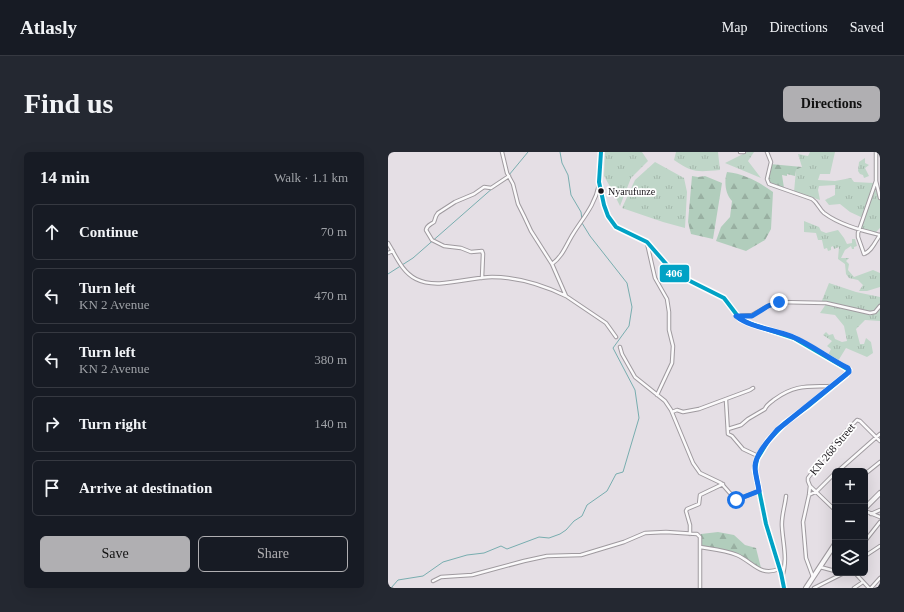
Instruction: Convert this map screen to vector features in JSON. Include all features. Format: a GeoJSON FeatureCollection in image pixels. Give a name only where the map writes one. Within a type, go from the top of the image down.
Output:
{"type":"FeatureCollection","features":[{"type":"Feature","properties":{"kind":"main road"},"geometry":{"type":"LineString","coordinates":[[601,152],[599,182],[604,205],[612,222],[620,230],[647,242],[674,273],[680,277],[715,292],[724,298],[736,316],[752,324],[794,338],[848,368],[849,370],[849,372],[807,407],[785,423],[768,441],[758,456],[755,464],[768,535],[782,577],[784,588]]}},
{"type":"Feature","properties":{"kind":"main road"},"geometry":{"type":"LineString","coordinates":[[868,505],[880,493]]}},
{"type":"Feature","properties":{"kind":"main road"},"geometry":{"type":"LineString","coordinates":[[806,588],[832,548]]}},
{"type":"Feature","properties":{"kind":"street"},"geometry":{"type":"LineString","coordinates":[[502,152],[518,204],[531,231],[552,264],[566,296]]}},
{"type":"Feature","properties":{"kind":"street"},"geometry":{"type":"LineString","coordinates":[[767,152],[770,162],[767,179],[769,184],[812,199],[823,213],[840,222],[859,229],[880,235],[874,245],[867,253],[864,254],[858,237],[859,229],[876,181]]}},
{"type":"Feature","properties":{"kind":"street"},"geometry":{"type":"LineString","coordinates":[[876,152],[876,181],[880,197]]}},
{"type":"Feature","properties":{"kind":"street"},"geometry":{"type":"LineString","coordinates":[[482,278],[482,251],[471,252],[461,248],[448,247],[437,243],[432,240],[426,230],[429,225],[434,222],[438,213],[455,202],[474,194],[484,187],[491,188],[509,176]]}},
{"type":"Feature","properties":{"kind":"street"},"geometry":{"type":"LineString","coordinates":[[552,264],[560,257],[572,235],[588,212],[597,195],[599,182]]}},
{"type":"Feature","properties":{"kind":"street"},"geometry":{"type":"LineString","coordinates":[[647,242],[655,278],[667,299],[670,312],[669,330],[673,346],[672,363],[657,395]]}},
{"type":"Feature","properties":{"kind":"street"},"geometry":{"type":"LineString","coordinates":[[388,243],[406,272],[423,282],[435,283],[492,277],[525,281],[566,296],[606,323],[616,337]]}},
{"type":"Feature","properties":{"kind":"street"},"geometry":{"type":"LineString","coordinates":[[388,253],[393,251]]}},
{"type":"Feature","properties":{"kind":"street"},"geometry":{"type":"LineString","coordinates":[[736,316],[752,316],[768,306],[779,302],[826,303],[870,313],[875,312],[880,306]]}},
{"type":"Feature","properties":{"kind":"street"},"geometry":{"type":"LineString","coordinates":[[620,347],[624,358],[635,377],[664,401],[672,412],[692,463],[700,473],[719,481],[736,500],[759,491]]}},
{"type":"Feature","properties":{"kind":"street"},"geometry":{"type":"LineString","coordinates":[[728,429],[741,425],[790,390],[798,387],[832,386]]}},
{"type":"Feature","properties":{"kind":"street"},"geometry":{"type":"LineString","coordinates":[[672,412],[677,410],[683,412],[698,409],[726,400],[753,388]]}},
{"type":"Feature","properties":{"kind":"street"},"geometry":{"type":"LineString","coordinates":[[726,400],[728,434],[732,436],[740,447],[758,456]]}},
{"type":"Feature","properties":{"kind":"street","name":"KN 268 Street"},"geometry":{"type":"LineString","coordinates":[[810,486],[808,479],[815,467],[831,447],[857,420],[860,421],[880,442]]}},
{"type":"Feature","properties":{"kind":"street"},"geometry":{"type":"LineString","coordinates":[[841,468],[880,434]]}},
{"type":"Feature","properties":{"kind":"street"},"geometry":{"type":"LineString","coordinates":[[868,472],[880,462]]}},
{"type":"Feature","properties":{"kind":"street"},"geometry":{"type":"LineString","coordinates":[[809,495],[817,492],[832,476]]}},
{"type":"Feature","properties":{"kind":"street"},"geometry":{"type":"LineString","coordinates":[[690,534],[690,525],[686,511],[687,509],[699,504],[700,495],[723,484]]}},
{"type":"Feature","properties":{"kind":"street"},"geometry":{"type":"LineString","coordinates":[[810,486],[832,507]]}},
{"type":"Feature","properties":{"kind":"street"},"geometry":{"type":"LineString","coordinates":[[810,486],[803,522],[806,558],[813,577]]}},
{"type":"Feature","properties":{"kind":"street"},"geometry":{"type":"LineString","coordinates":[[782,577],[784,570],[785,547],[782,524],[786,496]]}},
{"type":"Feature","properties":{"kind":"street"},"geometry":{"type":"LineString","coordinates":[[871,514],[880,510]]}},
{"type":"Feature","properties":{"kind":"street"},"geometry":{"type":"LineString","coordinates":[[866,540],[880,523],[879,517],[868,512]]}},
{"type":"Feature","properties":{"kind":"street"},"geometry":{"type":"LineString","coordinates":[[433,581],[441,577],[472,575],[547,556],[581,555],[624,542],[645,533],[666,532],[696,534],[700,537],[700,588]]}},
{"type":"Feature","properties":{"kind":"street"},"geometry":{"type":"LineString","coordinates":[[868,554],[880,546]]}},
{"type":"Feature","properties":{"kind":"street"},"geometry":{"type":"LineString","coordinates":[[700,547],[737,555],[767,572],[773,572],[779,569]]}},
{"type":"Feature","properties":{"kind":"street"},"geometry":{"type":"LineString","coordinates":[[819,567],[832,570]]}},
{"type":"Feature","properties":{"kind":"street"},"geometry":{"type":"LineString","coordinates":[[814,588],[838,576]]}},
{"type":"Feature","properties":{"kind":"street"},"geometry":{"type":"LineString","coordinates":[[858,576],[870,588],[880,578]]}},
{"type":"Feature","properties":{"kind":"street"},"geometry":{"type":"LineString","coordinates":[[854,588],[864,582]]}},
{"type":"Feature","properties":{"kind":"green space"},"geometry":{"type":"Polygon","coordinates":[[[605,152],[642,152],[648,161],[631,178],[620,206],[604,176],[605,152]]]}},
{"type":"Feature","properties":{"kind":"green space"},"geometry":{"type":"Polygon","coordinates":[[[676,152],[718,152],[720,170],[696,171],[686,167],[674,160],[676,152]]]}},
{"type":"Feature","properties":{"kind":"green space"},"geometry":{"type":"Polygon","coordinates":[[[747,152],[754,152],[748,161],[761,178],[725,163],[747,152]]]}},
{"type":"Feature","properties":{"kind":"green space"},"geometry":{"type":"Polygon","coordinates":[[[810,152],[835,152],[830,174],[820,174],[818,180],[835,181],[851,178],[854,182],[874,183],[865,207],[863,218],[850,212],[840,204],[829,205],[825,200],[835,195],[835,185],[819,186],[818,190],[820,200],[794,192],[796,170],[802,167],[798,154],[808,156],[810,152]]]}},
{"type":"Feature","properties":{"kind":"green space"},"geometry":{"type":"Polygon","coordinates":[[[865,158],[865,163],[869,165],[865,168],[869,176],[864,178],[858,171],[859,162],[865,158]]]}},
{"type":"Feature","properties":{"kind":"green space"},"geometry":{"type":"Polygon","coordinates":[[[655,162],[684,178],[687,192],[685,228],[622,208],[635,180],[655,162]]]}},
{"type":"Feature","properties":{"kind":"green space"},"geometry":{"type":"Polygon","coordinates":[[[770,164],[802,167],[796,170],[795,176],[787,174],[787,176],[782,175],[784,188],[776,187],[768,182],[770,164]]]}},
{"type":"Feature","properties":{"kind":"green space"},"geometry":{"type":"Polygon","coordinates":[[[727,172],[752,179],[773,192],[771,229],[765,240],[746,251],[716,241],[721,227],[730,217],[732,201],[728,195],[726,187],[727,172]]]}},
{"type":"Feature","properties":{"kind":"green space"},"geometry":{"type":"Polygon","coordinates":[[[692,176],[705,176],[722,183],[713,239],[691,234],[688,222],[692,176]]]}},
{"type":"Feature","properties":{"kind":"green space"},"geometry":{"type":"Polygon","coordinates":[[[875,189],[880,200],[880,228],[875,233],[860,230],[875,189]]]}},
{"type":"Feature","properties":{"kind":"green space"},"geometry":{"type":"Polygon","coordinates":[[[804,221],[819,227],[821,231],[826,233],[838,230],[847,244],[852,243],[852,239],[855,239],[857,246],[852,249],[851,246],[845,250],[841,258],[849,258],[846,261],[849,264],[848,270],[854,277],[873,270],[880,273],[880,287],[867,291],[859,291],[863,285],[858,280],[849,278],[846,274],[845,264],[838,259],[839,247],[834,249],[833,246],[831,247],[831,250],[828,251],[827,248],[824,249],[822,240],[818,240],[816,233],[804,232],[804,221]]]}},
{"type":"Feature","properties":{"kind":"green space"},"geometry":{"type":"Polygon","coordinates":[[[829,283],[856,292],[880,297],[880,321],[865,320],[856,329],[860,344],[864,344],[866,338],[871,342],[873,353],[867,357],[846,348],[838,361],[828,355],[831,349],[827,346],[832,341],[823,335],[826,332],[829,335],[833,334],[835,339],[842,342],[847,341],[844,326],[835,315],[820,313],[826,304],[821,303],[829,283]]]}},
{"type":"Feature","properties":{"kind":"green space"},"geometry":{"type":"Polygon","coordinates":[[[718,532],[734,535],[745,545],[756,548],[761,568],[743,559],[738,554],[700,546],[701,534],[718,532]]]}},
{"type":"Feature","properties":{"kind":"waterway"},"geometry":{"type":"LineString","coordinates":[[509,175],[528,152]]}},
{"type":"Feature","properties":{"kind":"waterway"},"geometry":{"type":"LineString","coordinates":[[560,152],[562,163],[568,175],[571,195],[581,212],[582,220]]}},
{"type":"Feature","properties":{"kind":"waterway"},"geometry":{"type":"LineString","coordinates":[[388,274],[413,258],[494,187]]}},
{"type":"Feature","properties":{"kind":"waterway"},"geometry":{"type":"LineString","coordinates":[[388,588],[391,588],[398,580],[423,576],[443,562],[467,555],[484,553],[501,546],[507,549],[539,537],[549,538],[560,534],[582,516],[587,505],[607,491],[616,474],[623,472],[639,418],[635,390],[613,348],[629,326],[632,307],[627,283],[590,236],[582,223]]}},
{"type":"Feature","properties":{"kind":"transit line","name":"406"},"geometry":{"type":"LineString","coordinates":[[601,152],[599,182],[608,216],[616,227],[647,242],[674,273],[724,298],[740,319],[794,338],[849,370],[846,375],[785,423],[768,441],[757,459],[755,470],[766,524],[784,588]]}},
{"type":"Feature","properties":{"kind":"place","name":"Nyarufunze"},"geometry":{"type":"Point","coordinates":[601,191]}},
{"type":"Feature","properties":{"kind":"route"},"geometry":{"type":"LineString","coordinates":[[736,500],[759,491],[755,464],[756,459],[777,430],[849,372],[848,368],[794,338],[752,324],[736,316],[752,316],[768,306],[779,302]]}}]}
